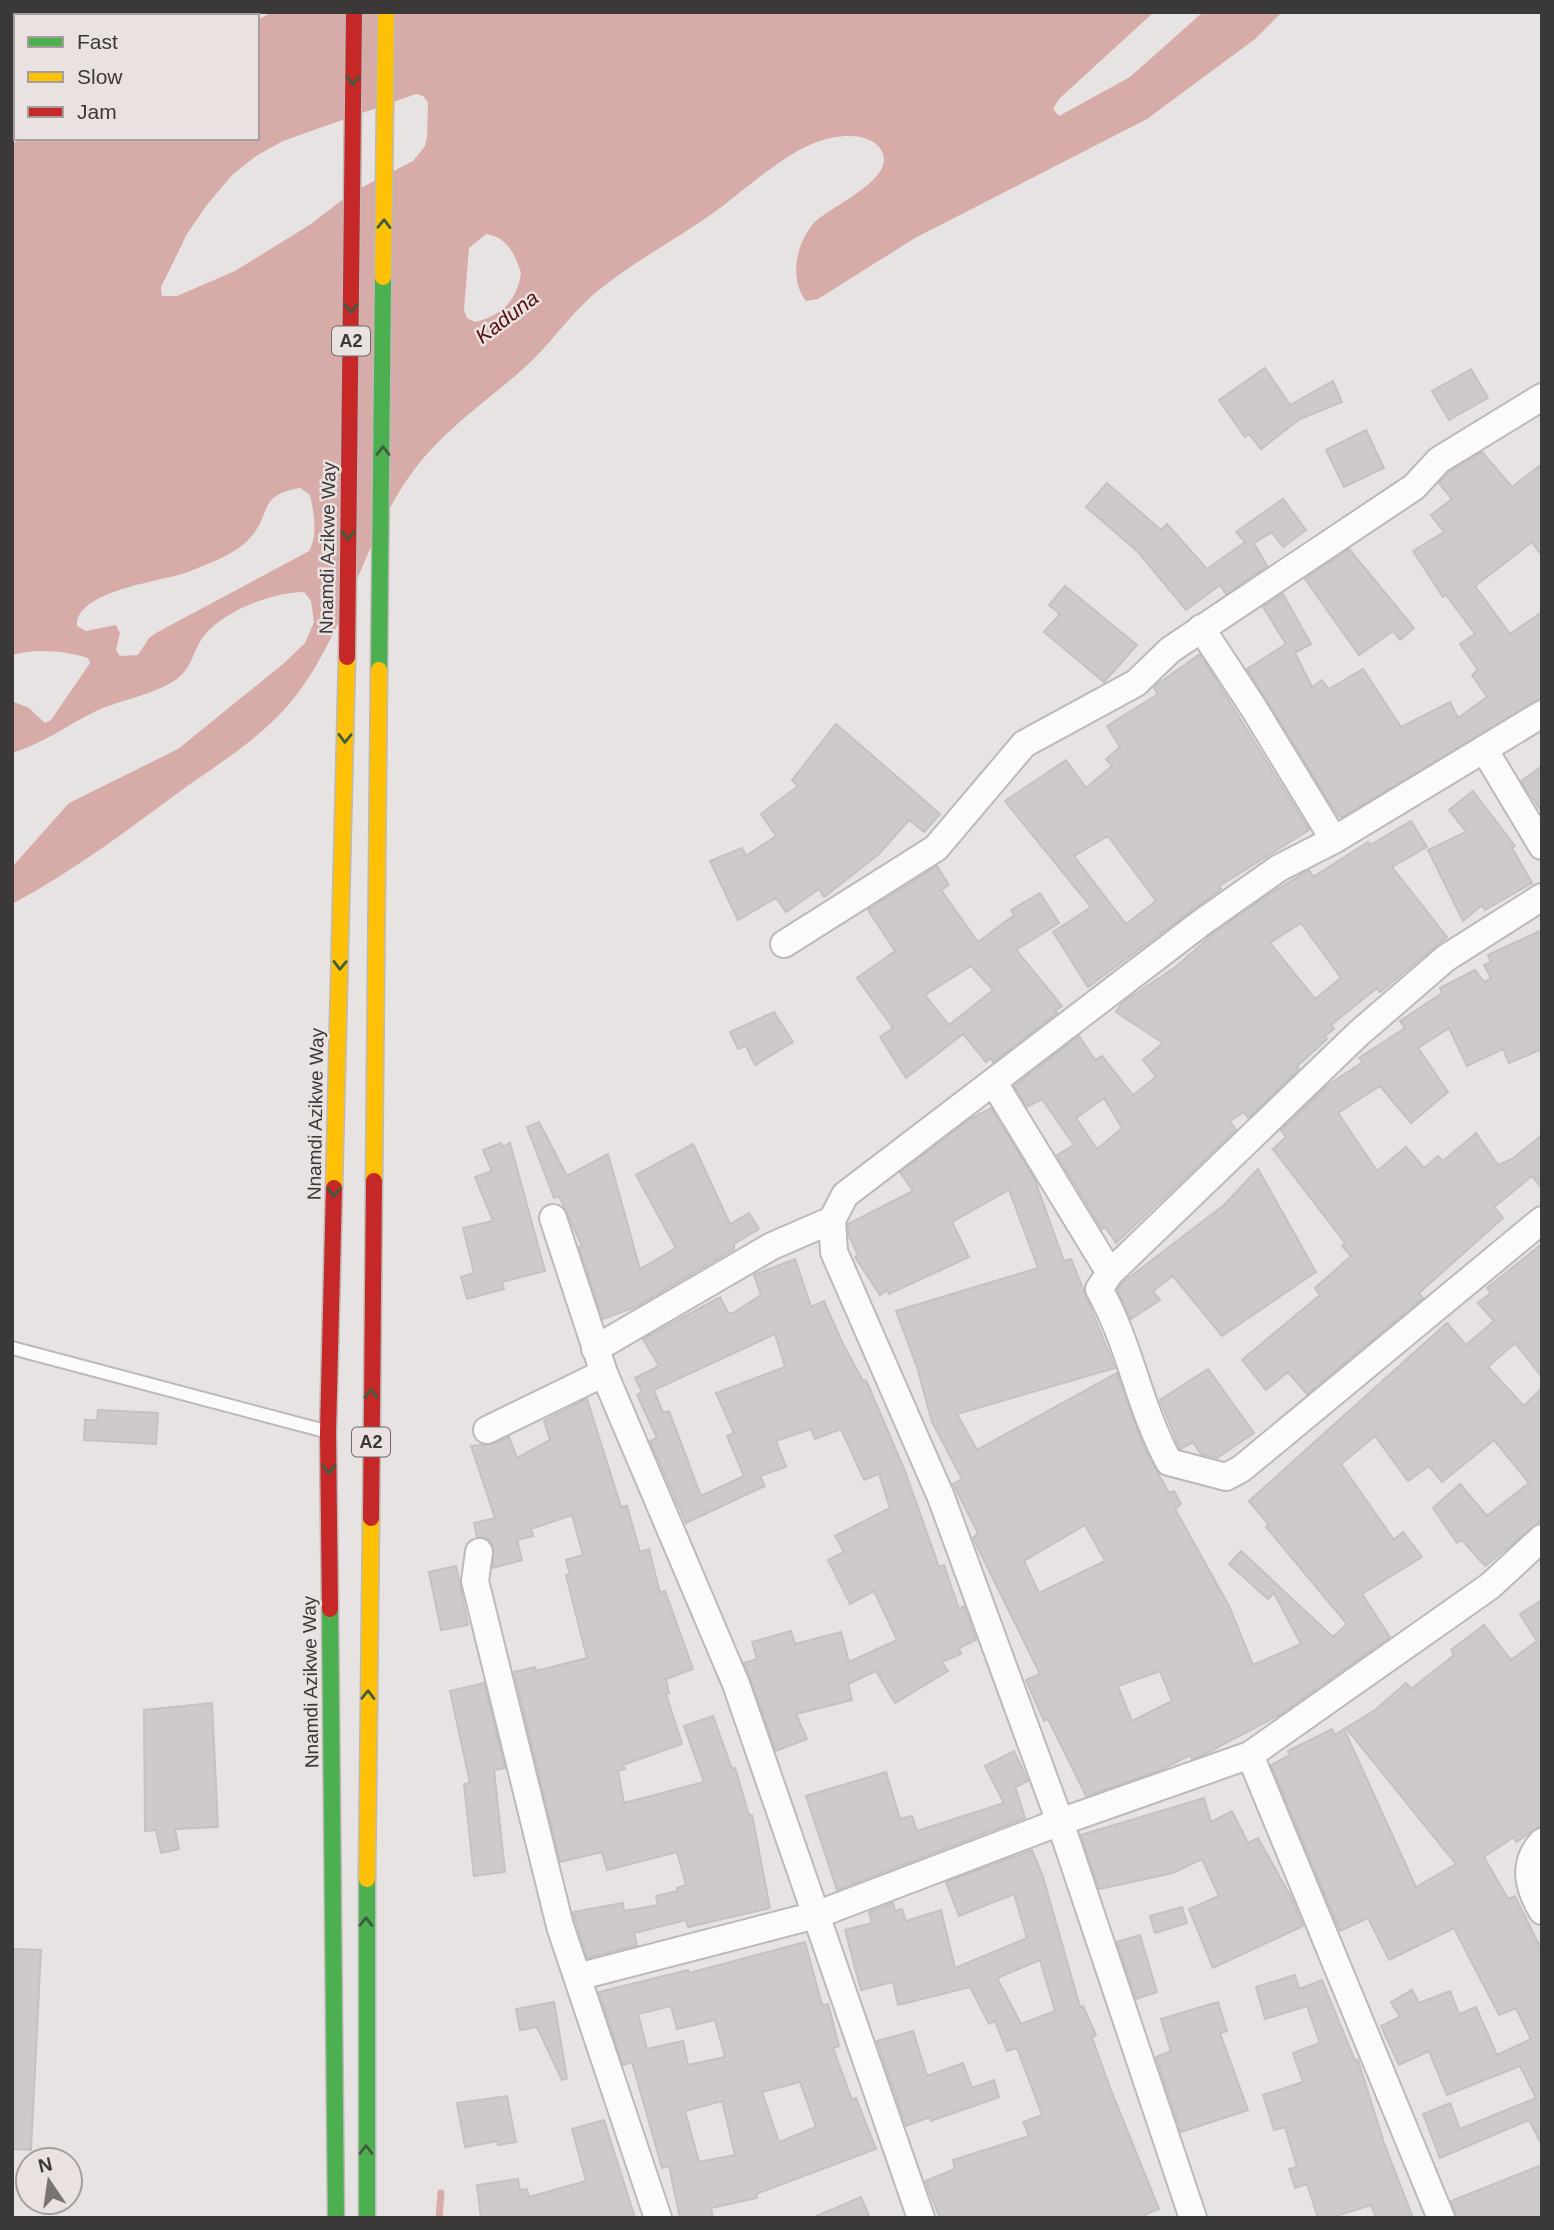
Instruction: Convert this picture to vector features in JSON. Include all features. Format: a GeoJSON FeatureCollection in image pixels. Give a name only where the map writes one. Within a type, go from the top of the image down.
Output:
{"type":"FeatureCollection","features":[{"type":"Feature","properties":{"kind":"highway","name":"Nnamdi Azikwe Way"},"geometry":{"type":"LineString","coordinates":[[336,2218],[328,1432],[347,669],[354,12]]}},
{"type":"Feature","properties":{"kind":"highway","name":"A2"},"geometry":{"type":"LineString","coordinates":[[367,2218],[366,1922],[386,12]]}},
{"type":"Feature","properties":{"kind":"street"},"geometry":{"type":"LineString","coordinates":[[784,944],[936,848],[1024,744],[1136,683],[1170,650],[1201,628],[1414,487],[1439,460],[1542,397]]}},
{"type":"Feature","properties":{"kind":"street"},"geometry":{"type":"LineString","coordinates":[[1201,628],[1334,840]]}},
{"type":"Feature","properties":{"kind":"street"},"geometry":{"type":"LineString","coordinates":[[1193,2218],[1060,1822],[941,1497],[834,1252],[832,1220],[845,1195],[1279,868],[1334,840],[1542,713]]}},
{"type":"Feature","properties":{"kind":"street"},"geometry":{"type":"LineString","coordinates":[[1484,749],[1542,846]]}},
{"type":"Feature","properties":{"kind":"street"},"geometry":{"type":"LineString","coordinates":[[1542,897],[1446,958],[1378,1017],[1110,1273],[1099,1289],[1117,1321],[1155,1435],[1170,1462],[1226,1477],[1241,1469],[1542,1220]]}},
{"type":"Feature","properties":{"kind":"street"},"geometry":{"type":"LineString","coordinates":[[994,1083],[1110,1273]]}},
{"type":"Feature","properties":{"kind":"street"},"geometry":{"type":"LineString","coordinates":[[553,1218],[600,1361],[736,1684],[921,2218]]}},
{"type":"Feature","properties":{"kind":"street"},"geometry":{"type":"LineString","coordinates":[[487,1430],[600,1361],[772,1246],[832,1220]]}},
{"type":"Feature","properties":{"kind":"street"},"geometry":{"type":"LineString","coordinates":[[577,1977],[816,1915],[1060,1822],[1250,1755],[1490,1586],[1542,1538]]}},
{"type":"Feature","properties":{"kind":"street"},"geometry":{"type":"LineString","coordinates":[[480,1552],[475,1581],[560,1926],[658,2218]]}},
{"type":"Feature","properties":{"kind":"street"},"geometry":{"type":"LineString","coordinates":[[1250,1755],[1441,2218]]}},
{"type":"Feature","properties":{"kind":"street"},"geometry":{"type":"LineString","coordinates":[[1542,1842],[1531,1854],[1529,1870],[1530,1890],[1542,1911]]}},
{"type":"Feature","properties":{"kind":"lane"},"geometry":{"type":"LineString","coordinates":[[12,1348],[328,1432]]}},
{"type":"Feature","properties":{"kind":"water","name":"Kaduna"},"geometry":{"type":"Polygon","coordinates":[[[273,12],[1154,12],[1059,99],[1053,109],[1059,116],[1130,77],[1203,12],[1282,12],[1255,39],[1147,119],[915,238],[818,299],[806,301],[798,283],[797,262],[802,242],[813,224],[861,190],[881,169],[884,158],[879,147],[867,139],[835,137],[807,146],[766,172],[701,222],[623,272],[594,294],[522,370],[452,429],[414,470],[381,525],[328,644],[312,672],[283,711],[243,746],[122,834],[57,878],[12,904],[12,867],[69,803],[178,749],[283,664],[305,643],[314,622],[311,601],[304,592],[278,595],[249,605],[223,619],[203,637],[184,672],[174,681],[94,712],[44,740],[12,753],[12,701],[29,708],[45,723],[51,720],[90,663],[88,658],[60,652],[40,651],[12,655],[12,144],[19,140],[259,140],[259,19],[273,12]],[[416,94],[283,141],[256,156],[232,175],[187,234],[161,287],[162,296],[177,296],[235,271],[311,224],[351,193],[413,161],[425,146],[427,137],[428,102],[423,96],[416,94]],[[486,234],[469,248],[464,310],[467,318],[475,322],[493,316],[507,305],[516,291],[521,273],[513,253],[505,243],[486,234]],[[300,488],[277,495],[267,507],[257,529],[237,549],[188,572],[105,595],[80,614],[77,626],[86,631],[116,625],[120,633],[116,650],[120,656],[138,655],[149,638],[156,633],[309,551],[314,531],[314,516],[310,495],[300,488]]]}},
{"type":"Feature","properties":{"kind":"building"},"geometry":{"type":"Polygon","coordinates":[[[1265,368],[1290,405],[1333,381],[1342,402],[1300,419],[1261,449],[1249,434],[1245,437],[1219,400],[1265,368]]]}},
{"type":"Feature","properties":{"kind":"building"},"geometry":{"type":"Polygon","coordinates":[[[1471,369],[1488,398],[1449,420],[1432,391],[1471,369]]]}},
{"type":"Feature","properties":{"kind":"building"},"geometry":{"type":"Polygon","coordinates":[[[1366,430],[1384,468],[1344,487],[1326,450],[1366,430]]]}},
{"type":"Feature","properties":{"kind":"building"},"geometry":{"type":"Polygon","coordinates":[[[1482,452],[1512,487],[1542,464],[1542,556],[1532,542],[1475,586],[1510,634],[1542,612],[1542,698],[1342,817],[1338,816],[1247,669],[1286,644],[1263,607],[1283,594],[1311,644],[1295,653],[1312,687],[1322,680],[1329,689],[1363,669],[1401,727],[1450,702],[1458,718],[1487,697],[1472,675],[1478,670],[1460,644],[1475,634],[1446,595],[1443,597],[1413,551],[1444,532],[1431,515],[1452,499],[1439,483],[1449,472],[1482,452]]]}},
{"type":"Feature","properties":{"kind":"building"},"geometry":{"type":"Polygon","coordinates":[[[1107,483],[1161,530],[1167,524],[1207,569],[1245,542],[1236,532],[1283,499],[1306,530],[1283,547],[1272,532],[1254,543],[1267,566],[1226,594],[1220,585],[1186,610],[1138,552],[1086,507],[1107,483]]]}},
{"type":"Feature","properties":{"kind":"building"},"geometry":{"type":"Polygon","coordinates":[[[1349,549],[1414,628],[1400,640],[1393,631],[1359,655],[1305,579],[1349,549]]]}},
{"type":"Feature","properties":{"kind":"building"},"geometry":{"type":"Polygon","coordinates":[[[1065,586],[1137,645],[1104,682],[1044,632],[1060,614],[1049,605],[1065,586]]]}},
{"type":"Feature","properties":{"kind":"building"},"geometry":{"type":"Polygon","coordinates":[[[1200,654],[1309,830],[1219,886],[1221,889],[1088,987],[1053,932],[1091,907],[1005,801],[1066,760],[1086,788],[1112,766],[1106,759],[1120,747],[1107,726],[1158,694],[1154,688],[1200,654]],[[1108,836],[1074,856],[1126,924],[1156,901],[1108,836]]]}},
{"type":"Feature","properties":{"kind":"building"},"geometry":{"type":"Polygon","coordinates":[[[836,724],[940,814],[924,832],[909,820],[879,854],[824,897],[819,889],[786,912],[776,898],[738,920],[710,861],[742,848],[746,856],[776,836],[761,814],[798,786],[792,780],[836,724]]]}},
{"type":"Feature","properties":{"kind":"building"},"geometry":{"type":"Polygon","coordinates":[[[1542,766],[1542,812],[1521,781],[1542,766]]]}},
{"type":"Feature","properties":{"kind":"building"},"geometry":{"type":"Polygon","coordinates":[[[1473,791],[1515,846],[1512,848],[1532,883],[1485,910],[1482,905],[1463,921],[1428,850],[1466,832],[1449,810],[1473,791]]]}},
{"type":"Feature","properties":{"kind":"building"},"geometry":{"type":"Polygon","coordinates":[[[1411,821],[1427,847],[1392,867],[1447,937],[1380,992],[1377,988],[1331,1025],[1334,1029],[1325,1036],[1327,1039],[1297,1066],[1299,1069],[1248,1118],[1244,1112],[1230,1121],[1236,1130],[1116,1243],[1105,1227],[1102,1229],[1057,1155],[1074,1145],[1042,1099],[1027,1107],[1014,1086],[1079,1036],[1095,1060],[1102,1056],[1133,1095],[1156,1077],[1143,1060],[1163,1043],[1116,1012],[1122,1003],[1177,966],[1216,931],[1271,893],[1309,870],[1313,877],[1368,842],[1370,845],[1411,821]],[[1301,923],[1270,943],[1315,999],[1341,978],[1301,923]],[[1104,1098],[1076,1118],[1097,1149],[1122,1128],[1104,1098]]]}},
{"type":"Feature","properties":{"kind":"building"},"geometry":{"type":"Polygon","coordinates":[[[937,866],[949,885],[941,890],[978,942],[1014,915],[1011,910],[1040,893],[1059,923],[1016,950],[1062,1006],[1055,1011],[1057,1013],[993,1062],[991,1058],[986,1062],[963,1034],[906,1078],[880,1037],[893,1028],[857,978],[895,951],[868,910],[937,866]],[[971,966],[925,995],[949,1025],[993,990],[971,966]]]}},
{"type":"Feature","properties":{"kind":"building"},"geometry":{"type":"Polygon","coordinates":[[[1542,930],[1542,1049],[1509,1063],[1503,1049],[1467,1066],[1449,1028],[1418,1048],[1448,1092],[1411,1123],[1380,1086],[1338,1113],[1377,1171],[1406,1147],[1424,1168],[1438,1156],[1443,1161],[1476,1133],[1498,1165],[1512,1159],[1542,1135],[1542,1188],[1532,1176],[1494,1207],[1503,1218],[1419,1293],[1423,1298],[1307,1394],[1288,1372],[1266,1390],[1242,1360],[1320,1295],[1315,1288],[1351,1256],[1342,1246],[1345,1243],[1273,1149],[1286,1137],[1281,1130],[1328,1085],[1363,1062],[1359,1058],[1405,1028],[1400,1021],[1442,993],[1440,988],[1475,970],[1484,982],[1491,978],[1484,965],[1491,962],[1488,955],[1542,930]]]}},
{"type":"Feature","properties":{"kind":"building"},"geometry":{"type":"Polygon","coordinates":[[[774,1012],[793,1042],[755,1065],[746,1046],[738,1049],[730,1032],[774,1012]]]}},
{"type":"Feature","properties":{"kind":"building"},"geometry":{"type":"Polygon","coordinates":[[[991,1108],[1034,1178],[1064,1261],[1071,1259],[1115,1368],[957,1414],[977,1450],[1117,1373],[1144,1448],[1169,1493],[1174,1491],[1181,1504],[1175,1509],[1229,1606],[1253,1665],[1301,1644],[1274,1593],[1268,1599],[1229,1564],[1241,1551],[1333,1637],[1347,1624],[1266,1527],[1269,1525],[1249,1501],[1447,1323],[1466,1345],[1494,1321],[1478,1303],[1491,1293],[1487,1288],[1542,1244],[1542,1377],[1515,1343],[1488,1367],[1524,1406],[1542,1388],[1542,1520],[1485,1566],[1462,1540],[1457,1543],[1433,1508],[1460,1484],[1487,1516],[1529,1483],[1494,1440],[1442,1482],[1429,1466],[1408,1481],[1375,1436],[1341,1464],[1394,1540],[1403,1532],[1422,1557],[1362,1594],[1390,1637],[1279,1715],[1205,1754],[1192,1759],[1190,1755],[1159,1771],[1086,1796],[1048,1719],[1044,1721],[1026,1680],[1040,1674],[973,1538],[978,1533],[953,1484],[962,1479],[932,1422],[917,1367],[896,1311],[1038,1268],[1009,1190],[952,1222],[969,1257],[889,1294],[887,1290],[880,1295],[855,1257],[858,1255],[849,1236],[848,1224],[913,1191],[900,1172],[972,1118],[991,1108]],[[1085,1525],[1024,1561],[1039,1593],[1105,1561],[1085,1525]],[[1160,1671],[1118,1686],[1132,1721],[1172,1701],[1160,1671]]]}},
{"type":"Feature","properties":{"kind":"building"},"geometry":{"type":"Polygon","coordinates":[[[539,1122],[567,1176],[608,1154],[640,1269],[676,1248],[636,1175],[693,1144],[730,1224],[749,1213],[759,1229],[734,1244],[734,1249],[635,1307],[603,1319],[579,1247],[582,1246],[559,1196],[554,1198],[527,1127],[539,1122]]]}},
{"type":"Feature","properties":{"kind":"building"},"geometry":{"type":"Polygon","coordinates":[[[501,1143],[503,1147],[510,1143],[545,1271],[502,1282],[504,1289],[467,1299],[461,1277],[474,1273],[463,1228],[493,1221],[475,1177],[492,1171],[483,1150],[501,1143]]]}},
{"type":"Feature","properties":{"kind":"building"},"geometry":{"type":"Polygon","coordinates":[[[1258,1169],[1316,1272],[1222,1336],[1173,1276],[1153,1291],[1160,1300],[1131,1319],[1117,1290],[1122,1283],[1224,1205],[1258,1169]]]}},
{"type":"Feature","properties":{"kind":"building"},"geometry":{"type":"Polygon","coordinates":[[[795,1259],[811,1307],[824,1301],[843,1344],[863,1381],[866,1380],[905,1471],[939,1567],[944,1565],[959,1609],[964,1606],[976,1640],[959,1648],[961,1654],[942,1662],[948,1671],[895,1703],[876,1671],[848,1684],[852,1700],[796,1714],[807,1739],[776,1751],[744,1663],[757,1659],[752,1642],[791,1631],[795,1644],[841,1632],[849,1662],[897,1640],[874,1591],[850,1604],[828,1560],[844,1552],[835,1536],[890,1508],[879,1474],[864,1480],[841,1429],[815,1439],[811,1429],[776,1441],[786,1467],[760,1476],[765,1486],[686,1523],[650,1441],[657,1438],[637,1395],[642,1392],[635,1378],[659,1366],[643,1339],[720,1297],[728,1313],[733,1313],[761,1295],[754,1275],[795,1259]],[[775,1334],[654,1390],[663,1413],[669,1411],[701,1496],[744,1476],[727,1436],[734,1433],[716,1393],[785,1367],[775,1334]]]}},
{"type":"Feature","properties":{"kind":"building"},"geometry":{"type":"Polygon","coordinates":[[[1208,1369],[1254,1433],[1217,1458],[1201,1454],[1193,1442],[1180,1449],[1160,1400],[1208,1369]]]}},
{"type":"Feature","properties":{"kind":"building"},"geometry":{"type":"Polygon","coordinates":[[[587,1399],[621,1507],[627,1506],[640,1552],[649,1549],[660,1593],[665,1591],[693,1669],[666,1679],[669,1693],[666,1694],[682,1744],[623,1765],[625,1769],[618,1771],[624,1803],[704,1782],[684,1726],[713,1716],[732,1769],[735,1768],[749,1815],[752,1815],[770,1908],[688,1927],[686,1920],[634,1933],[637,1945],[587,1958],[573,1912],[623,1903],[624,1911],[658,1905],[656,1896],[677,1891],[677,1888],[686,1885],[677,1852],[607,1870],[602,1852],[560,1862],[514,1672],[535,1667],[536,1671],[587,1658],[566,1575],[570,1574],[566,1560],[583,1555],[572,1515],[531,1529],[533,1536],[517,1540],[522,1560],[493,1568],[493,1545],[488,1539],[477,1537],[474,1523],[495,1518],[471,1446],[493,1444],[509,1437],[517,1458],[550,1440],[544,1421],[587,1399]]]}},
{"type":"Feature","properties":{"kind":"building"},"geometry":{"type":"Polygon","coordinates":[[[98,1410],[158,1413],[156,1444],[84,1440],[85,1420],[97,1420],[98,1410]]]}},
{"type":"Feature","properties":{"kind":"building"},"geometry":{"type":"Polygon","coordinates":[[[456,1566],[468,1625],[441,1630],[429,1572],[456,1566]]]}},
{"type":"Feature","properties":{"kind":"building"},"geometry":{"type":"Polygon","coordinates":[[[1542,1600],[1542,1825],[1516,1842],[1514,1837],[1484,1857],[1508,1899],[1515,1896],[1542,1951],[1542,2145],[1529,2120],[1440,2158],[1423,2114],[1450,2103],[1460,2129],[1536,2098],[1520,2066],[1447,2095],[1429,2051],[1399,2065],[1381,2026],[1400,2017],[1391,2002],[1412,1990],[1419,2003],[1450,1991],[1459,2014],[1476,2007],[1497,2055],[1531,2039],[1516,2008],[1499,2015],[1454,1928],[1389,1960],[1368,1918],[1340,1931],[1271,1765],[1290,1755],[1288,1751],[1332,1729],[1335,1735],[1344,1729],[1416,1887],[1456,1864],[1346,1728],[1375,1710],[1406,1683],[1411,1689],[1454,1655],[1451,1650],[1484,1625],[1511,1660],[1537,1641],[1520,1614],[1542,1600]]]}},
{"type":"Feature","properties":{"kind":"building"},"geometry":{"type":"Polygon","coordinates":[[[484,1683],[505,1768],[494,1770],[505,1872],[474,1876],[464,1784],[470,1783],[450,1691],[484,1683]]]}},
{"type":"Feature","properties":{"kind":"building"},"geometry":{"type":"Polygon","coordinates":[[[212,1703],[218,1827],[175,1829],[179,1849],[161,1853],[156,1830],[145,1831],[144,1710],[212,1703]]]}},
{"type":"Feature","properties":{"kind":"building"},"geometry":{"type":"Polygon","coordinates":[[[1014,1751],[1028,1781],[1015,1787],[1025,1818],[837,1890],[806,1796],[886,1772],[900,1819],[912,1816],[917,1831],[1004,1803],[985,1766],[1014,1751]]]}},
{"type":"Feature","properties":{"kind":"building"},"geometry":{"type":"Polygon","coordinates":[[[1204,1798],[1211,1822],[1232,1811],[1248,1843],[1258,1838],[1292,1899],[1303,1926],[1213,1968],[1189,1909],[1219,1896],[1202,1859],[1173,1873],[1099,1889],[1081,1835],[1204,1798]]]}},
{"type":"Feature","properties":{"kind":"building"},"geometry":{"type":"Polygon","coordinates":[[[1032,1850],[1043,1877],[1080,2007],[1083,2006],[1096,2035],[1092,2037],[1110,2088],[1159,2209],[1137,2218],[940,2218],[925,2181],[955,2169],[953,2160],[1029,2136],[1023,2122],[1042,2115],[1017,2048],[1007,2051],[995,2021],[989,2024],[970,1987],[898,2005],[893,1982],[861,1990],[845,1930],[872,1923],[869,1912],[893,1903],[895,1911],[902,1909],[906,1921],[941,1910],[955,1968],[1027,1938],[1014,1894],[959,1916],[946,1882],[1032,1850]],[[1040,1960],[997,1978],[1021,2024],[1055,2011],[1040,1960]]]}},
{"type":"Feature","properties":{"kind":"building"},"geometry":{"type":"Polygon","coordinates":[[[1182,1907],[1187,1923],[1155,1933],[1150,1916],[1182,1907]]]}},
{"type":"Feature","properties":{"kind":"building"},"geometry":{"type":"Polygon","coordinates":[[[1140,1935],[1157,1992],[1136,1999],[1117,1942],[1140,1935]]]}},
{"type":"Feature","properties":{"kind":"building"},"geometry":{"type":"Polygon","coordinates":[[[805,1942],[822,2005],[828,2004],[839,2046],[833,2048],[852,2100],[856,2098],[876,2149],[756,2194],[757,2198],[711,2208],[713,2218],[680,2218],[669,2166],[662,2168],[632,2062],[623,2065],[599,1992],[688,1970],[689,1973],[805,1942]],[[671,2006],[638,2014],[647,2049],[683,2041],[688,2065],[725,2057],[715,2020],[677,2029],[671,2006]],[[800,2082],[762,2092],[779,2142],[816,2127],[800,2082]],[[722,2101],[685,2111],[699,2162],[735,2155],[722,2101]]]}},
{"type":"Feature","properties":{"kind":"building"},"geometry":{"type":"Polygon","coordinates":[[[12,1949],[41,1950],[31,2146],[14,2146],[12,2149],[12,1949]]]}},
{"type":"Feature","properties":{"kind":"building"},"geometry":{"type":"Polygon","coordinates":[[[1295,1975],[1299,1989],[1322,1980],[1355,2061],[1358,2060],[1384,2143],[1413,2218],[1376,2218],[1371,2205],[1330,2218],[1318,2218],[1307,2184],[1295,2188],[1289,2169],[1297,2167],[1285,2127],[1274,2130],[1263,2095],[1303,2082],[1293,2053],[1320,2043],[1307,2006],[1265,2019],[1256,1987],[1295,1975]]]}},
{"type":"Feature","properties":{"kind":"building"},"geometry":{"type":"Polygon","coordinates":[[[554,2002],[567,2078],[562,2080],[537,2027],[520,2030],[516,2009],[554,2002]]]}},
{"type":"Feature","properties":{"kind":"building"},"geometry":{"type":"Polygon","coordinates":[[[1218,2002],[1227,2031],[1220,2033],[1248,2110],[1181,2132],[1156,2057],[1171,2051],[1161,2019],[1218,2002]]]}},
{"type":"Feature","properties":{"kind":"building"},"geometry":{"type":"Polygon","coordinates":[[[913,2031],[927,2076],[963,2063],[972,2088],[994,2080],[999,2097],[931,2121],[930,2117],[906,2126],[877,2041],[913,2031]]]}},
{"type":"Feature","properties":{"kind":"building"},"geometry":{"type":"Polygon","coordinates":[[[507,2096],[516,2142],[498,2145],[498,2141],[465,2147],[457,2103],[507,2096]]]}},
{"type":"Feature","properties":{"kind":"building"},"geometry":{"type":"Polygon","coordinates":[[[604,2120],[635,2218],[481,2218],[477,2185],[518,2179],[520,2190],[527,2189],[529,2197],[586,2181],[572,2129],[604,2120]]]}},
{"type":"Feature","properties":{"kind":"building"},"geometry":{"type":"Polygon","coordinates":[[[1542,2165],[1542,2218],[1457,2218],[1451,2201],[1542,2165]]]}},
{"type":"Feature","properties":{"kind":"building"},"geometry":{"type":"Polygon","coordinates":[[[861,2197],[870,2218],[812,2218],[861,2197]]]}},
{"type":"Feature","properties":{"kind":"waterway"},"geometry":{"type":"LineString","coordinates":[[439,2218],[441,2193]]}},
{"type":"Feature","properties":{"kind":"traffic: fast"},"geometry":{"type":"LineString","coordinates":[[379,670],[383,277]]}},
{"type":"Feature","properties":{"kind":"traffic: fast"},"geometry":{"type":"LineString","coordinates":[[330,1609],[336,2218]]}},
{"type":"Feature","properties":{"kind":"traffic: fast"},"geometry":{"type":"LineString","coordinates":[[367,1879],[367,2218]]}},
{"type":"Feature","properties":{"kind":"traffic: slow"},"geometry":{"type":"LineString","coordinates":[[383,277],[386,12]]}},
{"type":"Feature","properties":{"kind":"traffic: slow"},"geometry":{"type":"LineString","coordinates":[[334,1188],[347,657]]}},
{"type":"Feature","properties":{"kind":"traffic: slow"},"geometry":{"type":"LineString","coordinates":[[374,1181],[379,670]]}},
{"type":"Feature","properties":{"kind":"traffic: slow"},"geometry":{"type":"LineString","coordinates":[[367,1879],[371,1518]]}},
{"type":"Feature","properties":{"kind":"traffic: jam"},"geometry":{"type":"LineString","coordinates":[[347,657],[354,12]]}},
{"type":"Feature","properties":{"kind":"traffic: jam"},"geometry":{"type":"LineString","coordinates":[[371,1518],[374,1181]]}},
{"type":"Feature","properties":{"kind":"traffic: jam"},"geometry":{"type":"LineString","coordinates":[[330,1609],[328,1432],[334,1188]]}}]}
